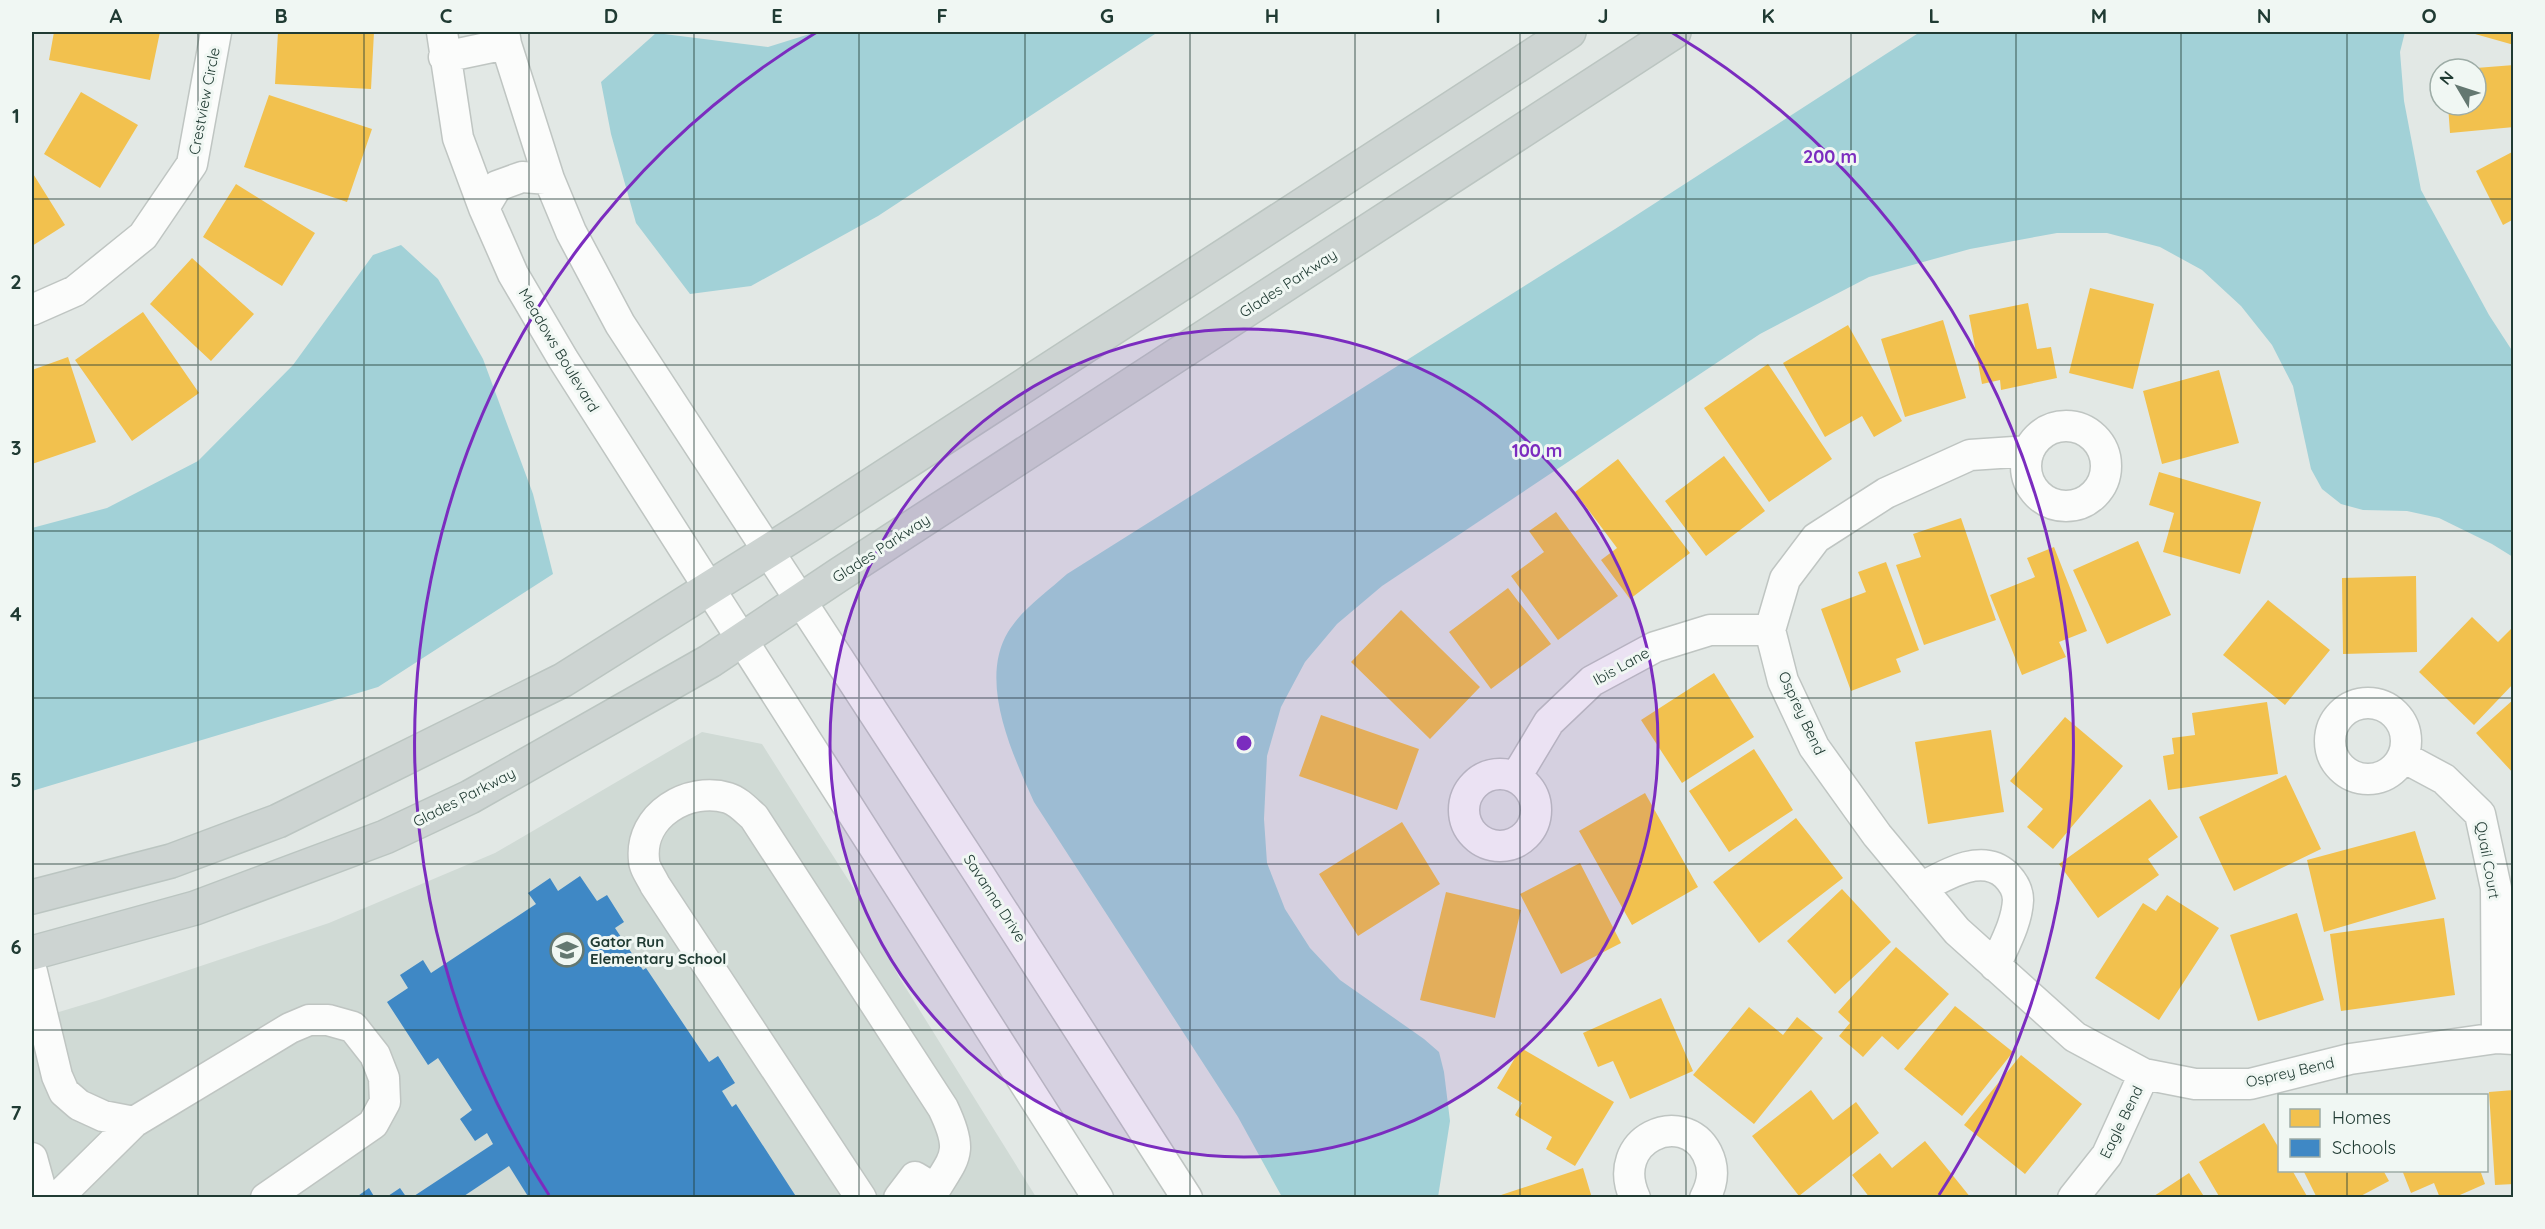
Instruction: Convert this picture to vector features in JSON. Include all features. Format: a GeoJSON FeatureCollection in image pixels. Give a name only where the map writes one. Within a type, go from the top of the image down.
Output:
{"type":"FeatureCollection","features":[{"type":"Feature","properties":{"kind":"main road"},"geometry":{"type":"LineString","coordinates":[[32,897],[171,861],[278,822],[563,680],[768,551],[1569,32]]}},
{"type":"Feature","properties":{"kind":"main road","name":"Glades Parkway"},"geometry":{"type":"LineString","coordinates":[[32,953],[195,908],[385,837],[470,797],[743,641],[1674,32]]}},
{"type":"Feature","properties":{"kind":"street","name":"Crestview Circle"},"geometry":{"type":"LineString","coordinates":[[32,310],[75,291],[143,236],[192,164],[216,32]]}},
{"type":"Feature","properties":{"kind":"street"},"geometry":{"type":"LineString","coordinates":[[443,44],[505,38],[549,179],[571,232],[620,324],[801,601]]}},
{"type":"Feature","properties":{"kind":"street","name":"Meadows Boulevard"},"geometry":{"type":"LineString","coordinates":[[443,44],[458,138],[484,208],[513,274],[563,358],[743,641]]}},
{"type":"Feature","properties":{"kind":"street"},"geometry":{"type":"LineString","coordinates":[[484,208],[497,186],[522,177],[549,179]]}},
{"type":"Feature","properties":{"kind":"street"},"geometry":{"type":"LineString","coordinates":[[1770,630],[1785,579],[1816,538],[1886,493],[1970,455],[2029,451]]}},
{"type":"Feature","properties":{"kind":"street","name":"Savanna Drive"},"geometry":{"type":"LineString","coordinates":[[801,601],[980,874],[1186,1197]]}},
{"type":"Feature","properties":{"kind":"street","name":"Ibis Lane"},"geometry":{"type":"LineString","coordinates":[[1516,777],[1548,722],[1592,681],[1655,647],[1710,630],[1770,630]]}},
{"type":"Feature","properties":{"kind":"street","name":"Osprey Bend"},"geometry":{"type":"LineString","coordinates":[[1770,630],[1783,681],[1814,747],[1877,835],[1957,931],[2075,1037],[2144,1074],[2195,1084],[2250,1084],[2350,1059],[2505,1039]]}},
{"type":"Feature","properties":{"kind":"street"},"geometry":{"type":"LineString","coordinates":[[743,641],[1098,1197]]}},
{"type":"Feature","properties":{"kind":"street","name":"Quail Court"},"geometry":{"type":"LineString","coordinates":[[2403,757],[2444,779],[2480,814],[2496,888],[2505,1039]]}},
{"type":"Feature","properties":{"kind":"street"},"geometry":{"type":"LineString","coordinates":[[861,1197],[662,895],[644,862],[645,839],[660,814],[688,797],[709,794],[731,799],[754,817],[943,1108],[952,1128],[956,1155],[919,1190]]}},
{"type":"Feature","properties":{"kind":"street"},"geometry":{"type":"LineString","coordinates":[[1920,888],[1958,868],[1982,865],[2000,870],[2013,882],[2018,898],[2014,922],[1995,966]]}},
{"type":"Feature","properties":{"kind":"street"},"geometry":{"type":"LineString","coordinates":[[32,972],[57,1076],[64,1092],[79,1105],[103,1116],[134,1122]]}},
{"type":"Feature","properties":{"kind":"street"},"geometry":{"type":"LineString","coordinates":[[57,1197],[134,1122],[290,1028],[309,1020],[328,1020],[353,1027],[375,1055],[384,1078],[385,1102],[373,1124],[266,1197]]}},
{"type":"Feature","properties":{"kind":"street","name":"Eagle Bend"},"geometry":{"type":"LineString","coordinates":[[2073,1197],[2107,1155],[2144,1074]]}},
{"type":"Feature","properties":{"kind":"street"},"geometry":{"type":"LineString","coordinates":[[1635,1197],[1628,1173],[1630,1160],[1636,1148],[1646,1139],[1658,1133],[1671,1131],[1696,1140],[1705,1149],[1711,1161],[1713,1174],[1705,1197]]}},
{"type":"Feature","properties":{"kind":"street"},"geometry":{"type":"LineString","coordinates":[[32,1158],[42,1197]]}},
{"type":"Feature","properties":{"kind":"shaded area","name":"Gator Run Elementary School"},"geometry":{"type":"Polygon","coordinates":[[[702,732],[762,744],[856,892],[899,977],[1036,1197],[32,1198],[32,1020],[329,923],[495,853],[702,732]]]}},
{"type":"Feature","properties":{"kind":"water"},"geometry":{"type":"Polygon","coordinates":[[[816,32],[1158,32],[878,216],[751,286],[690,294],[636,223],[611,134],[601,82],[656,33],[768,47],[816,32]]]}},
{"type":"Feature","properties":{"kind":"water"},"geometry":{"type":"Polygon","coordinates":[[[1920,32],[2405,32],[2400,52],[2404,101],[2421,190],[2489,315],[2513,352],[2513,557],[2439,518],[2407,511],[2363,510],[2341,504],[2322,489],[2311,469],[2293,386],[2272,345],[2241,306],[2202,270],[2160,247],[2107,233],[2057,233],[1970,249],[1869,277],[1760,334],[1382,586],[1337,624],[1305,662],[1281,707],[1267,756],[1264,819],[1267,863],[1285,909],[1310,948],[1340,980],[1439,1052],[1450,1121],[1438,1197],[1282,1197],[1238,1117],[1034,802],[1009,741],[998,695],[996,673],[1000,652],[1008,632],[1028,608],[1067,574],[1615,229],[1920,32]]]}},
{"type":"Feature","properties":{"kind":"water"},"geometry":{"type":"Polygon","coordinates":[[[401,245],[438,279],[483,359],[533,494],[553,574],[378,687],[32,791],[32,528],[107,508],[198,461],[293,365],[373,255],[401,245]]]}},
{"type":"Feature","properties":{"kind":"building: Homes"},"geometry":{"type":"Polygon","coordinates":[[[54,32],[160,32],[150,80],[49,60],[54,32]]]}},
{"type":"Feature","properties":{"kind":"building: Homes"},"geometry":{"type":"Polygon","coordinates":[[[278,32],[374,32],[371,89],[275,84],[278,32]]]}},
{"type":"Feature","properties":{"kind":"building: Homes"},"geometry":{"type":"Polygon","coordinates":[[[2468,32],[2514,32],[2514,45],[2468,32]]]}},
{"type":"Feature","properties":{"kind":"building: Homes"},"geometry":{"type":"Polygon","coordinates":[[[2514,65],[2514,127],[2450,133],[2449,117],[2488,117],[2488,67],[2514,65]]]}},
{"type":"Feature","properties":{"kind":"building: Homes"},"geometry":{"type":"Polygon","coordinates":[[[81,92],[138,125],[100,188],[44,154],[81,92]]]}},
{"type":"Feature","properties":{"kind":"building: Homes"},"geometry":{"type":"Polygon","coordinates":[[[269,95],[372,129],[347,202],[244,167],[269,95]]]}},
{"type":"Feature","properties":{"kind":"building: Homes"},"geometry":{"type":"Polygon","coordinates":[[[2514,151],[2514,219],[2503,225],[2476,171],[2514,151]]]}},
{"type":"Feature","properties":{"kind":"building: Homes"},"geometry":{"type":"Polygon","coordinates":[[[32,172],[65,225],[32,246],[32,172]]]}},
{"type":"Feature","properties":{"kind":"building: Homes"},"geometry":{"type":"Polygon","coordinates":[[[236,184],[315,233],[282,286],[203,237],[236,184]]]}},
{"type":"Feature","properties":{"kind":"building: Homes"},"geometry":{"type":"Polygon","coordinates":[[[192,258],[254,314],[211,361],[150,304],[192,258]]]}},
{"type":"Feature","properties":{"kind":"building: Homes"},"geometry":{"type":"Polygon","coordinates":[[[2090,288],[2154,304],[2133,389],[2069,373],[2090,288]]]}},
{"type":"Feature","properties":{"kind":"building: Homes"},"geometry":{"type":"Polygon","coordinates":[[[2028,303],[2037,349],[2051,347],[2057,378],[2001,390],[2000,380],[1982,384],[1969,315],[2028,303]]]}},
{"type":"Feature","properties":{"kind":"building: Homes"},"geometry":{"type":"Polygon","coordinates":[[[143,312],[199,393],[132,441],[75,360],[143,312]]]}},
{"type":"Feature","properties":{"kind":"building: Homes"},"geometry":{"type":"Polygon","coordinates":[[[1943,320],[1966,398],[1905,417],[1881,339],[1943,320]]]}},
{"type":"Feature","properties":{"kind":"building: Homes"},"geometry":{"type":"Polygon","coordinates":[[[1848,325],[1902,421],[1874,437],[1862,416],[1825,437],[1783,363],[1848,325]]]}},
{"type":"Feature","properties":{"kind":"building: Homes"},"geometry":{"type":"Polygon","coordinates":[[[68,357],[96,442],[32,464],[32,370],[68,357]]]}},
{"type":"Feature","properties":{"kind":"building: Homes"},"geometry":{"type":"Polygon","coordinates":[[[1768,364],[1832,459],[1769,502],[1704,408],[1768,364]]]}},
{"type":"Feature","properties":{"kind":"building: Homes"},"geometry":{"type":"Polygon","coordinates":[[[2219,370],[2239,443],[2162,464],[2143,391],[2219,370]]]}},
{"type":"Feature","properties":{"kind":"building: Homes"},"geometry":{"type":"Polygon","coordinates":[[[1724,456],[1765,511],[1706,556],[1665,501],[1724,456]]]}},
{"type":"Feature","properties":{"kind":"building: Homes"},"geometry":{"type":"Polygon","coordinates":[[[1618,459],[1690,553],[1630,599],[1601,560],[1617,548],[1575,492],[1618,459]]]}},
{"type":"Feature","properties":{"kind":"building: Homes"},"geometry":{"type":"Polygon","coordinates":[[[2159,472],[2261,502],[2240,574],[2163,552],[2174,513],[2149,505],[2159,472]]]}},
{"type":"Feature","properties":{"kind":"building: Homes"},"geometry":{"type":"Polygon","coordinates":[[[1556,512],[1618,596],[1558,640],[1511,576],[1544,552],[1529,531],[1556,512]]]}},
{"type":"Feature","properties":{"kind":"building: Homes"},"geometry":{"type":"Polygon","coordinates":[[[1961,518],[1996,620],[1924,645],[1896,565],[1921,557],[1913,534],[1961,518]]]}},
{"type":"Feature","properties":{"kind":"building: Homes"},"geometry":{"type":"Polygon","coordinates":[[[2138,541],[2171,615],[2107,644],[2073,570],[2138,541]]]}},
{"type":"Feature","properties":{"kind":"building: Homes"},"geometry":{"type":"Polygon","coordinates":[[[2054,547],[2087,631],[2059,642],[2066,657],[2022,675],[1990,595],[2035,577],[2027,558],[2054,547]]]}},
{"type":"Feature","properties":{"kind":"building: Homes"},"geometry":{"type":"Polygon","coordinates":[[[1886,562],[1919,650],[1896,659],[1901,672],[1851,691],[1821,609],[1866,592],[1858,572],[1886,562]]]}},
{"type":"Feature","properties":{"kind":"building: Homes"},"geometry":{"type":"Polygon","coordinates":[[[2416,576],[2417,652],[2343,654],[2342,578],[2416,576]]]}},
{"type":"Feature","properties":{"kind":"building: Homes"},"geometry":{"type":"Polygon","coordinates":[[[1508,588],[1551,644],[1491,689],[1449,632],[1508,588]]]}},
{"type":"Feature","properties":{"kind":"building: Homes"},"geometry":{"type":"Polygon","coordinates":[[[2268,600],[2330,650],[2285,705],[2223,655],[2268,600]]]}},
{"type":"Feature","properties":{"kind":"building: Homes"},"geometry":{"type":"Polygon","coordinates":[[[1401,610],[1480,687],[1430,739],[1351,662],[1401,610]]]}},
{"type":"Feature","properties":{"kind":"building: Homes"},"geometry":{"type":"Polygon","coordinates":[[[2472,617],[2498,642],[2514,626],[2514,683],[2474,725],[2419,672],[2472,617]]]}},
{"type":"Feature","properties":{"kind":"building: Homes"},"geometry":{"type":"Polygon","coordinates":[[[1714,673],[1754,737],[1682,783],[1641,720],[1714,673]]]}},
{"type":"Feature","properties":{"kind":"building: Homes"},"geometry":{"type":"Polygon","coordinates":[[[2514,699],[2514,774],[2476,733],[2514,699]]]}},
{"type":"Feature","properties":{"kind":"building: Homes"},"geometry":{"type":"Polygon","coordinates":[[[2267,702],[2278,774],[2168,790],[2163,756],[2174,754],[2172,738],[2195,735],[2192,713],[2267,702]]]}},
{"type":"Feature","properties":{"kind":"building: Homes"},"geometry":{"type":"Polygon","coordinates":[[[1321,715],[1419,749],[1397,810],[1299,776],[1321,715]]]}},
{"type":"Feature","properties":{"kind":"building: Homes"},"geometry":{"type":"Polygon","coordinates":[[[2065,717],[2123,766],[2053,849],[2027,827],[2043,809],[2010,781],[2065,717]]]}},
{"type":"Feature","properties":{"kind":"building: Homes"},"geometry":{"type":"Polygon","coordinates":[[[1991,730],[2004,812],[1928,824],[1915,742],[1991,730]]]}},
{"type":"Feature","properties":{"kind":"building: Homes"},"geometry":{"type":"Polygon","coordinates":[[[1754,749],[1793,810],[1729,852],[1689,791],[1754,749]]]}},
{"type":"Feature","properties":{"kind":"building: Homes"},"geometry":{"type":"Polygon","coordinates":[[[2286,775],[2321,849],[2234,891],[2199,817],[2286,775]]]}},
{"type":"Feature","properties":{"kind":"building: Homes"},"geometry":{"type":"Polygon","coordinates":[[[1645,793],[1698,887],[1632,925],[1579,831],[1645,793]]]}},
{"type":"Feature","properties":{"kind":"building: Homes"},"geometry":{"type":"Polygon","coordinates":[[[2150,799],[2178,837],[2148,859],[2159,875],[2098,918],[2059,864],[2150,799]]]}},
{"type":"Feature","properties":{"kind":"building: Homes"},"geometry":{"type":"Polygon","coordinates":[[[1796,818],[1843,878],[1759,943],[1713,882],[1796,818]]]}},
{"type":"Feature","properties":{"kind":"building: Homes"},"geometry":{"type":"Polygon","coordinates":[[[1402,822],[1440,884],[1358,936],[1319,874],[1402,822]]]}},
{"type":"Feature","properties":{"kind":"building: Homes"},"geometry":{"type":"Polygon","coordinates":[[[2415,831],[2436,899],[2324,932],[2307,860],[2415,831]]]}},
{"type":"Feature","properties":{"kind":"building: Homes"},"geometry":{"type":"Polygon","coordinates":[[[1580,863],[1621,943],[1561,974],[1520,894],[1580,863]]]}},
{"type":"Feature","properties":{"kind":"building: Homes"},"geometry":{"type":"Polygon","coordinates":[[[1842,889],[1891,942],[1835,994],[1787,941],[1842,889]]]}},
{"type":"Feature","properties":{"kind":"building: Homes"},"geometry":{"type":"Polygon","coordinates":[[[1446,892],[1521,910],[1495,1018],[1420,1000],[1446,892]]]}},
{"type":"Feature","properties":{"kind":"building: Homes"},"geometry":{"type":"Polygon","coordinates":[[[2167,895],[2219,928],[2159,1020],[2095,978],[2143,903],[2156,911],[2167,895]]]}},
{"type":"Feature","properties":{"kind":"building: Homes"},"geometry":{"type":"Polygon","coordinates":[[[2297,913],[2324,1000],[2258,1021],[2230,935],[2297,913]]]}},
{"type":"Feature","properties":{"kind":"building: Homes"},"geometry":{"type":"Polygon","coordinates":[[[2444,918],[2455,995],[2341,1011],[2330,934],[2444,918]]]}},
{"type":"Feature","properties":{"kind":"building: Homes"},"geometry":{"type":"Polygon","coordinates":[[[1896,947],[1949,994],[1898,1050],[1882,1036],[1863,1057],[1839,1036],[1850,1023],[1838,1012],[1896,947]]]}},
{"type":"Feature","properties":{"kind":"building: Homes"},"geometry":{"type":"Polygon","coordinates":[[[1661,998],[1693,1071],[1630,1099],[1613,1061],[1598,1067],[1583,1033],[1661,998]]]}},
{"type":"Feature","properties":{"kind":"building: Homes"},"geometry":{"type":"Polygon","coordinates":[[[1955,1006],[2013,1052],[1962,1116],[1904,1069],[1955,1006]]]}},
{"type":"Feature","properties":{"kind":"building: Homes"},"geometry":{"type":"Polygon","coordinates":[[[1749,1007],[1783,1035],[1797,1017],[1823,1038],[1754,1124],[1693,1075],[1749,1007]]]}},
{"type":"Feature","properties":{"kind":"building: Homes"},"geometry":{"type":"Polygon","coordinates":[[[1521,1048],[1614,1102],[1575,1166],[1546,1149],[1552,1137],[1515,1115],[1522,1103],[1497,1088],[1521,1048]]]}},
{"type":"Feature","properties":{"kind":"building: Homes"},"geometry":{"type":"Polygon","coordinates":[[[2021,1055],[2082,1104],[2025,1174],[1964,1125],[2021,1055]]]}},
{"type":"Feature","properties":{"kind":"building: Homes"},"geometry":{"type":"Polygon","coordinates":[[[1811,1090],[1833,1120],[1856,1102],[1879,1133],[1799,1196],[1752,1136],[1811,1090]]]}},
{"type":"Feature","properties":{"kind":"building: Homes"},"geometry":{"type":"Polygon","coordinates":[[[2514,1090],[2514,1184],[2495,1185],[2489,1092],[2514,1090]]]}},
{"type":"Feature","properties":{"kind":"building: Homes"},"geometry":{"type":"Polygon","coordinates":[[[2264,1123],[2278,1147],[2278,1172],[2293,1172],[2308,1198],[2220,1198],[2199,1162],[2264,1123]]]}},
{"type":"Feature","properties":{"kind":"building: Homes"},"geometry":{"type":"Polygon","coordinates":[[[1925,1141],[1971,1198],[1870,1198],[1852,1175],[1880,1153],[1892,1168],[1925,1141]]]}},
{"type":"Feature","properties":{"kind":"building: Homes"},"geometry":{"type":"Polygon","coordinates":[[[1583,1168],[1592,1198],[1495,1198],[1495,1197],[1583,1168]]]}},
{"type":"Feature","properties":{"kind":"building: Homes"},"geometry":{"type":"Polygon","coordinates":[[[2304,1172],[2384,1172],[2389,1181],[2357,1198],[2317,1198],[2304,1172]]]}},
{"type":"Feature","properties":{"kind":"building: Homes"},"geometry":{"type":"Polygon","coordinates":[[[2403,1172],[2481,1172],[2485,1184],[2453,1198],[2440,1198],[2434,1183],[2411,1193],[2403,1172]]]}},
{"type":"Feature","properties":{"kind":"building: Homes"},"geometry":{"type":"Polygon","coordinates":[[[2189,1173],[2205,1198],[2151,1198],[2189,1173]]]}},
{"type":"Feature","properties":{"kind":"building: Schools"},"geometry":{"type":"Polygon","coordinates":[[[580,876],[597,901],[607,895],[624,922],[615,928],[643,970],[646,968],[709,1062],[718,1056],[735,1083],[722,1091],[732,1107],[736,1104],[797,1198],[529,1198],[509,1166],[461,1198],[411,1198],[493,1144],[487,1133],[475,1141],[460,1119],[472,1110],[438,1058],[428,1065],[387,1002],[408,988],[400,975],[423,960],[431,973],[536,904],[528,893],[550,878],[558,891],[580,876]]]}},
{"type":"Feature","properties":{"kind":"building: Schools"},"geometry":{"type":"Polygon","coordinates":[[[369,1188],[375,1198],[355,1198],[369,1188]]]}},
{"type":"Feature","properties":{"kind":"building: Schools"},"geometry":{"type":"Polygon","coordinates":[[[400,1188],[407,1198],[385,1198],[400,1188]]]}},
{"type":"Feature","properties":{"kind":"place","name":"Gator Run Elementary School"},"geometry":{"type":"Point","coordinates":[567,950]}}]}
